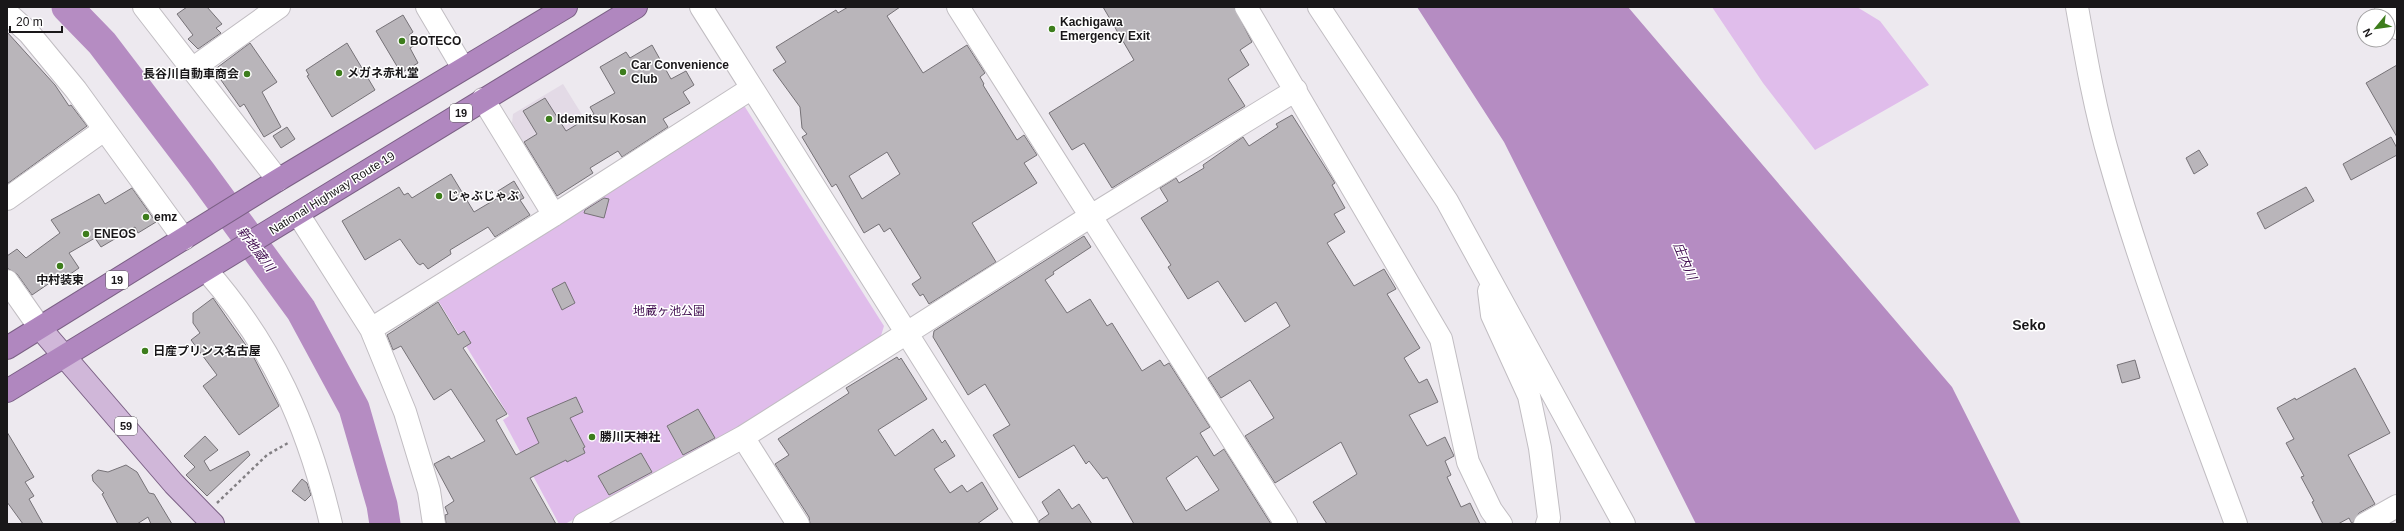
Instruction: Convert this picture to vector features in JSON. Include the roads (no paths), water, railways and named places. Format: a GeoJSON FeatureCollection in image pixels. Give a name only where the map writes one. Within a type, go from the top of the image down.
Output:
{"type":"FeatureCollection","features":[{"type":"Feature","properties":{"kind":"highway","name":"19"},"geometry":{"type":"LineString","coordinates":[[7,348],[272,184],[566,7]]}},
{"type":"Feature","properties":{"kind":"highway","name":"National Highway Route 19"},"geometry":{"type":"LineString","coordinates":[[7,391],[636,7]]}},
{"type":"Feature","properties":{"kind":"main road","name":"59"},"geometry":{"type":"LineString","coordinates":[[40,328],[174,484],[209,520]]}},
{"type":"Feature","properties":{"kind":"street"},"geometry":{"type":"LineString","coordinates":[[144,7],[192,69],[272,184]]}},
{"type":"Feature","properties":{"kind":"street"},"geometry":{"type":"LineString","coordinates":[[192,69],[279,7]]}},
{"type":"Feature","properties":{"kind":"street"},"geometry":{"type":"LineString","coordinates":[[427,7],[464,68]]}},
{"type":"Feature","properties":{"kind":"street"},"geometry":{"type":"LineString","coordinates":[[701,7],[1027,524]]}},
{"type":"Feature","properties":{"kind":"street"},"geometry":{"type":"LineString","coordinates":[[958,7],[1286,524]]}},
{"type":"Feature","properties":{"kind":"street"},"geometry":{"type":"LineString","coordinates":[[1246,7],[1441,339],[1468,462],[1491,510],[1501,524]]}},
{"type":"Feature","properties":{"kind":"street"},"geometry":{"type":"LineString","coordinates":[[1320,7],[1446,201],[1541,370],[1624,524]]}},
{"type":"Feature","properties":{"kind":"street"},"geometry":{"type":"LineString","coordinates":[[2077,7],[2092,88],[2109,160],[2140,258],[2236,524]]}},
{"type":"Feature","properties":{"kind":"street"},"geometry":{"type":"LineString","coordinates":[[7,13],[29,33],[76,90],[104,130],[189,235]]}},
{"type":"Feature","properties":{"kind":"street"},"geometry":{"type":"LineString","coordinates":[[371,329],[554,215],[752,88]]}},
{"type":"Feature","properties":{"kind":"street"},"geometry":{"type":"LineString","coordinates":[[584,524],[743,437],[1091,216],[1296,90]]}},
{"type":"Feature","properties":{"kind":"street"},"geometry":{"type":"LineString","coordinates":[[483,99],[554,215]]}},
{"type":"Feature","properties":{"kind":"street"},"geometry":{"type":"LineString","coordinates":[[7,199],[104,130]]}},
{"type":"Feature","properties":{"kind":"street"},"geometry":{"type":"LineString","coordinates":[[292,218],[371,329],[405,412],[429,490],[434,524]]}},
{"type":"Feature","properties":{"kind":"street"},"geometry":{"type":"LineString","coordinates":[[210,267],[272,360],[305,432],[319,475],[331,524]]}},
{"type":"Feature","properties":{"kind":"street"},"geometry":{"type":"LineString","coordinates":[[1487,276],[1492,315],[1529,396],[1540,448],[1549,518],[1547,524]]}},
{"type":"Feature","properties":{"kind":"street"},"geometry":{"type":"LineString","coordinates":[[7,281],[40,328]]}},
{"type":"Feature","properties":{"kind":"street"},"geometry":{"type":"LineString","coordinates":[[743,437],[798,524]]}},
{"type":"Feature","properties":{"kind":"street"},"geometry":{"type":"LineString","coordinates":[[2365,524],[2397,506]]}},
{"type":"Feature","properties":{"kind":"water","name":"庄内川"},"geometry":{"type":"Polygon","coordinates":[[[1417,7],[1628,7],[1952,387],[2021,524],[1696,524],[1504,142],[1417,7]]]}},
{"type":"Feature","properties":{"kind":"waterway","name":"新地蔵川"},"geometry":{"type":"LineString","coordinates":[[67,7],[102,43],[201,173],[301,310],[354,408],[382,505],[385,524]]}},
{"type":"Feature","properties":{"kind":"place","name":"Kachigawa Emergency Exit"},"geometry":{"type":"Point","coordinates":[1052,29]}},
{"type":"Feature","properties":{"kind":"place","name":"BOTECO"},"geometry":{"type":"Point","coordinates":[402,41]}},
{"type":"Feature","properties":{"kind":"place","name":"Car Convenience Club"},"geometry":{"type":"Point","coordinates":[623,72]}},
{"type":"Feature","properties":{"kind":"place","name":"メガネ赤札堂"},"geometry":{"type":"Point","coordinates":[339,73]}},
{"type":"Feature","properties":{"kind":"place","name":"長谷川自動車商会"},"geometry":{"type":"Point","coordinates":[247,74]}},
{"type":"Feature","properties":{"kind":"place","name":"Idemitsu Kosan"},"geometry":{"type":"Point","coordinates":[549,119]}},
{"type":"Feature","properties":{"kind":"place","name":"じゃぶじゃぶ"},"geometry":{"type":"Point","coordinates":[439,196]}},
{"type":"Feature","properties":{"kind":"place","name":"emz"},"geometry":{"type":"Point","coordinates":[146,217]}},
{"type":"Feature","properties":{"kind":"place","name":"ENEOS"},"geometry":{"type":"Point","coordinates":[86,234]}},
{"type":"Feature","properties":{"kind":"place","name":"中村装束"},"geometry":{"type":"Point","coordinates":[60,266]}},
{"type":"Feature","properties":{"kind":"place","name":"日産プリンス名古屋"},"geometry":{"type":"Point","coordinates":[145,351]}},
{"type":"Feature","properties":{"kind":"place","name":"勝川天神社"},"geometry":{"type":"Point","coordinates":[592,437]}},
{"type":"Feature","properties":{"kind":"district","name":"Seko"},"geometry":{"type":"Point","coordinates":[2029,325]}},
{"type":"Feature","properties":{"kind":"park label","name":"地蔵ヶ池公園"},"geometry":{"type":"Point","coordinates":[669,311]}}]}
